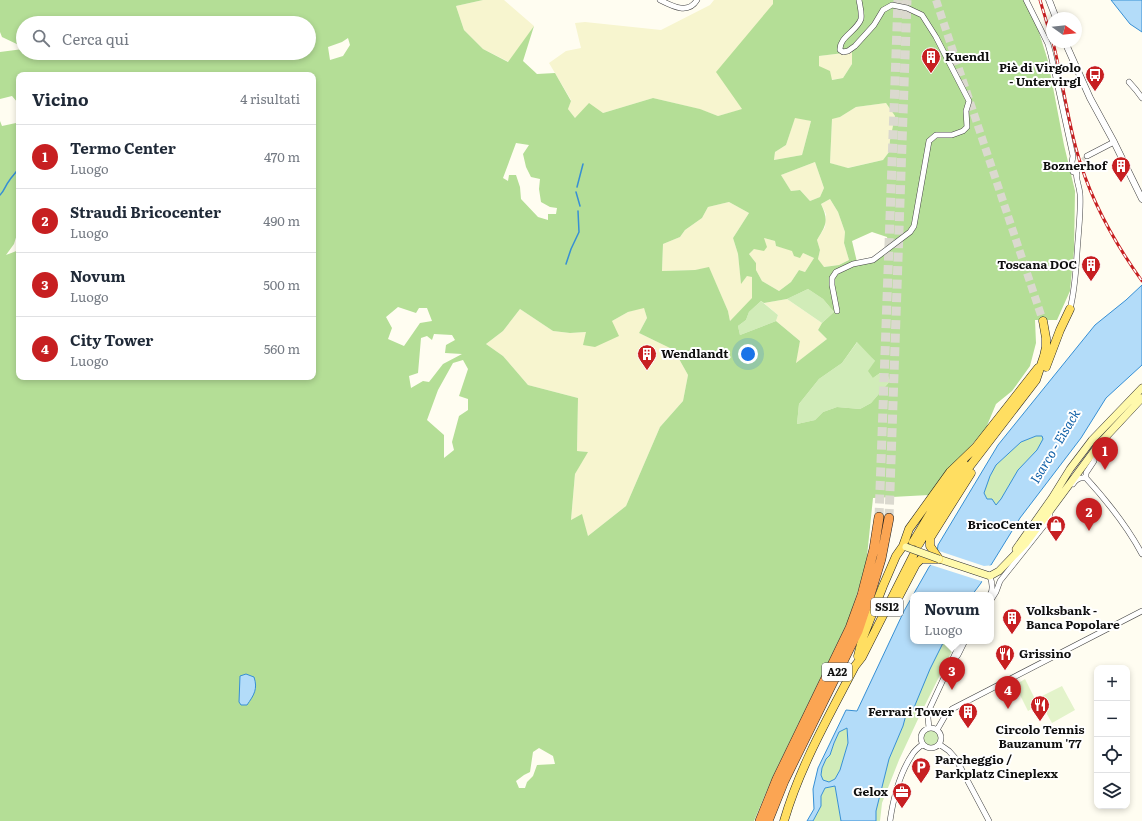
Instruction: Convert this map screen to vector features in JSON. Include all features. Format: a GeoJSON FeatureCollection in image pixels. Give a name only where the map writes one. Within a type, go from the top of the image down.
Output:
{"type":"FeatureCollection","features":[{"type":"Feature","properties":{"kind":"highway","name":"A22"},"geometry":{"type":"LineString","coordinates":[[760,821],[777,779],[850,628],[864,588],[874,549],[879,517]]}},
{"type":"Feature","properties":{"kind":"highway","name":"A22"},"geometry":{"type":"LineString","coordinates":[[768,821],[784,781],[858,631],[881,559],[889,518]]}},
{"type":"Feature","properties":{"kind":"main road"},"geometry":{"type":"LineString","coordinates":[[1041,364],[975,448],[934,507],[916,543],[960,479],[1042,373],[1070,308]]}},
{"type":"Feature","properties":{"kind":"main road"},"geometry":{"type":"LineString","coordinates":[[1036,380],[1046,347],[1043,320]]}},
{"type":"Feature","properties":{"kind":"main road"},"geometry":{"type":"LineString","coordinates":[[860,657],[862,640],[896,556],[907,551],[939,559],[990,576],[999,571],[1092,440],[1142,388]]}},
{"type":"Feature","properties":{"kind":"main road"},"geometry":{"type":"LineString","coordinates":[[1008,560],[1026,542],[1097,446],[1142,398]]}},
{"type":"Feature","properties":{"kind":"main road"},"geometry":{"type":"LineString","coordinates":[[939,559],[930,546],[930,538],[990,441]]}},
{"type":"Feature","properties":{"kind":"main road"},"geometry":{"type":"LineString","coordinates":[[907,551],[909,530],[950,472],[975,448]]}},
{"type":"Feature","properties":{"kind":"main road","name":"SS12"},"geometry":{"type":"LineString","coordinates":[[784,821],[790,802],[807,762],[860,657],[907,551]]}},
{"type":"Feature","properties":{"kind":"main road"},"geometry":{"type":"LineString","coordinates":[[860,657],[873,645],[916,564],[921,559],[939,559]]}},
{"type":"Feature","properties":{"kind":"street"},"geometry":{"type":"LineString","coordinates":[[660,0],[683,9],[695,4],[697,0]]}},
{"type":"Feature","properties":{"kind":"street"},"geometry":{"type":"LineString","coordinates":[[837,311],[832,278],[836,272],[853,264],[873,260],[910,232],[914,226],[930,141],[936,135],[952,135],[964,131],[967,127],[966,111],[969,102],[936,37],[922,15],[908,8],[892,5],[884,10],[874,25],[855,46],[848,51],[843,52],[840,50],[842,41],[854,30],[861,18],[859,0]]}},
{"type":"Feature","properties":{"kind":"street"},"geometry":{"type":"LineString","coordinates":[[1026,0],[1048,44],[1074,156],[1071,168],[1073,172],[1076,173]]}},
{"type":"Feature","properties":{"kind":"street"},"geometry":{"type":"LineString","coordinates":[[1049,0],[1054,12]]}},
{"type":"Feature","properties":{"kind":"street"},"geometry":{"type":"LineString","coordinates":[[1068,48],[1090,98],[1142,199]]}},
{"type":"Feature","properties":{"kind":"street"},"geometry":{"type":"LineString","coordinates":[[1129,82],[1142,98]]}},
{"type":"Feature","properties":{"kind":"street"},"geometry":{"type":"LineString","coordinates":[[1087,156],[1114,142]]}},
{"type":"Feature","properties":{"kind":"street"},"geometry":{"type":"LineString","coordinates":[[1070,308],[1075,281],[1079,225],[1080,194],[1076,173],[1078,166]]}},
{"type":"Feature","properties":{"kind":"street"},"geometry":{"type":"LineString","coordinates":[[1097,446],[1094,461],[1087,470],[1086,478],[1114,511],[1132,536],[1142,554]]}},
{"type":"Feature","properties":{"kind":"street"},"geometry":{"type":"LineString","coordinates":[[1057,501],[1076,480],[1086,478]]}},
{"type":"Feature","properties":{"kind":"street"},"geometry":{"type":"LineString","coordinates":[[994,595],[1000,581],[1047,522],[1051,509]]}},
{"type":"Feature","properties":{"kind":"street"},"geometry":{"type":"LineString","coordinates":[[990,576],[992,582],[991,592]]}},
{"type":"Feature","properties":{"kind":"street"},"geometry":{"type":"LineString","coordinates":[[937,730],[945,716],[952,709],[1142,611]]}},
{"type":"Feature","properties":{"kind":"street"},"geometry":{"type":"LineString","coordinates":[[929,728],[929,710],[960,644]]}},
{"type":"Feature","properties":{"kind":"street"},"geometry":{"type":"LineString","coordinates":[[949,667],[958,655],[964,644]]}},
{"type":"Feature","properties":{"kind":"street"},"geometry":{"type":"LineString","coordinates":[[929,728],[937,730],[941,738],[939,744],[931,748],[925,746],[921,737],[923,732],[929,728]]}},
{"type":"Feature","properties":{"kind":"street"},"geometry":{"type":"LineString","coordinates":[[890,821],[896,791],[912,754],[923,744]]}},
{"type":"Feature","properties":{"kind":"street"},"geometry":{"type":"LineString","coordinates":[[939,744],[949,751],[956,759],[989,821]]}},
{"type":"Feature","properties":{"kind":"shaded area"},"geometry":{"type":"Polygon","coordinates":[[[483,0],[504,0],[534,26],[509,62],[483,49],[464,30],[456,6],[483,0]]]}},
{"type":"Feature","properties":{"kind":"shaded area"},"geometry":{"type":"Polygon","coordinates":[[[714,0],[773,0],[743,109],[718,116],[699,109],[653,98],[603,113],[575,118],[568,109],[571,100],[549,63],[566,51],[581,48],[575,23],[585,22],[661,30],[710,5],[714,0]]]}},
{"type":"Feature","properties":{"kind":"shaded area"},"geometry":{"type":"Polygon","coordinates":[[[852,52],[852,64],[843,78],[831,80],[819,66],[819,56],[852,52]]]}},
{"type":"Feature","properties":{"kind":"shaded area"},"geometry":{"type":"Polygon","coordinates":[[[886,103],[895,116],[889,152],[883,160],[847,168],[830,163],[832,118],[840,117],[856,107],[886,103]]]}},
{"type":"Feature","properties":{"kind":"shaded area"},"geometry":{"type":"Polygon","coordinates":[[[795,117],[811,121],[802,155],[774,160],[775,152],[786,145],[795,117]]]}},
{"type":"Feature","properties":{"kind":"shaded area"},"geometry":{"type":"Polygon","coordinates":[[[815,162],[824,188],[820,197],[810,201],[800,190],[791,191],[781,175],[815,162]]]}},
{"type":"Feature","properties":{"kind":"shaded area"},"geometry":{"type":"Polygon","coordinates":[[[830,199],[838,212],[845,232],[844,243],[849,260],[839,265],[823,267],[818,259],[820,250],[817,240],[825,227],[826,214],[821,204],[830,199]]]}},
{"type":"Feature","properties":{"kind":"shaded area"},"geometry":{"type":"Polygon","coordinates":[[[729,202],[749,213],[733,238],[738,254],[741,283],[747,276],[752,276],[752,299],[730,321],[728,311],[709,268],[662,271],[663,244],[680,237],[685,230],[702,218],[708,207],[729,202]]]}},
{"type":"Feature","properties":{"kind":"shaded area"},"geometry":{"type":"Polygon","coordinates":[[[764,238],[775,241],[776,246],[803,253],[814,258],[805,272],[799,270],[791,282],[779,291],[762,281],[756,270],[756,263],[749,254],[764,238]]]}},
{"type":"Feature","properties":{"kind":"shaded area"},"geometry":{"type":"Polygon","coordinates":[[[787,299],[822,323],[818,330],[827,339],[795,364],[800,341],[776,321],[778,315],[764,303],[787,299]]]}},
{"type":"Feature","properties":{"kind":"shaded area"},"geometry":{"type":"Polygon","coordinates":[[[644,307],[647,318],[639,333],[674,350],[688,375],[683,401],[660,427],[626,506],[588,536],[581,515],[571,520],[575,474],[587,452],[577,451],[578,398],[528,385],[503,356],[486,344],[503,331],[520,309],[553,331],[570,333],[587,332],[628,312],[644,307]]]}},
{"type":"Feature","properties":{"kind":"green space"},"geometry":{"type":"Polygon","coordinates":[[[0,0],[483,0],[456,6],[464,30],[483,49],[508,62],[534,26],[523,61],[537,74],[555,73],[571,101],[568,109],[575,118],[589,103],[603,113],[653,98],[700,109],[718,116],[742,109],[716,72],[773,4],[773,0],[1029,0],[1048,61],[1064,145],[1075,191],[1074,250],[1070,291],[1057,320],[1035,320],[1036,343],[1030,366],[1012,391],[996,404],[986,428],[929,495],[873,498],[866,566],[848,621],[773,776],[754,821],[0,821],[0,121],[2,126],[16,123],[16,238],[14,244],[6,255],[16,251],[16,380],[316,380],[316,72],[16,72],[16,101],[12,96],[0,99],[0,52],[16,50],[16,60],[316,60],[316,16],[16,16],[16,44],[2,37],[0,32],[0,0]],[[348,38],[328,47],[330,60],[343,56],[350,45],[348,38]],[[852,52],[819,56],[819,66],[830,71],[832,80],[843,78],[852,64],[852,52]],[[886,103],[856,107],[840,117],[832,119],[830,163],[848,168],[883,160],[889,152],[895,116],[886,103]],[[795,118],[786,145],[775,152],[774,160],[802,155],[811,121],[795,118]],[[516,143],[503,178],[508,181],[509,175],[516,175],[520,187],[521,199],[538,217],[548,220],[548,214],[556,214],[557,208],[550,207],[541,202],[539,189],[540,179],[531,177],[526,167],[523,154],[529,145],[516,143]],[[815,162],[781,175],[791,191],[800,190],[810,201],[820,197],[824,188],[815,162]],[[830,199],[821,204],[826,219],[823,230],[817,240],[820,250],[818,259],[824,267],[839,265],[849,260],[844,243],[845,232],[838,212],[830,199]],[[729,202],[708,207],[702,218],[685,230],[680,237],[663,244],[662,271],[695,270],[709,267],[728,311],[730,321],[752,298],[752,277],[747,276],[741,284],[738,254],[733,238],[749,213],[729,202]],[[872,232],[852,241],[857,262],[872,258],[889,246],[887,237],[872,232]],[[764,238],[767,247],[764,251],[754,249],[749,254],[756,263],[756,270],[762,281],[779,291],[791,282],[799,270],[805,272],[814,258],[803,253],[800,258],[794,256],[792,251],[776,246],[775,241],[764,238]],[[808,289],[787,299],[764,303],[761,301],[749,312],[746,320],[738,326],[740,335],[776,321],[800,341],[796,363],[827,339],[818,330],[822,323],[834,312],[823,299],[808,289]],[[398,307],[386,317],[392,328],[388,339],[404,346],[420,323],[432,321],[427,308],[419,308],[416,313],[398,307]],[[644,308],[628,312],[612,321],[619,336],[595,347],[583,345],[586,332],[570,333],[553,331],[520,309],[503,331],[486,344],[503,356],[528,385],[578,398],[577,451],[588,452],[575,474],[571,520],[582,514],[588,536],[626,506],[660,427],[683,401],[688,375],[674,350],[639,333],[647,318],[644,308]],[[434,334],[432,340],[427,336],[421,338],[418,373],[409,376],[411,388],[423,381],[429,382],[443,364],[462,354],[445,353],[446,345],[455,340],[452,335],[434,334]],[[857,342],[842,363],[819,379],[799,404],[797,424],[815,420],[823,412],[837,407],[860,409],[871,403],[890,381],[888,376],[880,373],[873,378],[868,371],[875,361],[857,342]],[[463,360],[453,363],[438,390],[427,420],[444,435],[444,458],[454,450],[452,442],[459,416],[468,410],[468,399],[459,396],[468,369],[463,360]],[[539,748],[533,752],[530,772],[516,781],[519,788],[525,788],[527,782],[533,776],[537,765],[555,764],[553,756],[539,748]]]}},
{"type":"Feature","properties":{"kind":"green space"},"geometry":{"type":"Polygon","coordinates":[[[808,289],[823,299],[834,312],[822,323],[787,299],[808,289]]]}},
{"type":"Feature","properties":{"kind":"green space"},"geometry":{"type":"Polygon","coordinates":[[[761,301],[778,315],[776,321],[740,335],[738,326],[746,320],[749,312],[761,301]]]}},
{"type":"Feature","properties":{"kind":"green space"},"geometry":{"type":"Polygon","coordinates":[[[858,341],[875,361],[873,378],[880,373],[888,376],[890,381],[871,403],[860,409],[837,407],[823,412],[815,420],[797,424],[799,404],[819,379],[842,363],[858,341]]]}},
{"type":"Feature","properties":{"kind":"green space"},"geometry":{"type":"Polygon","coordinates":[[[1036,436],[1042,436],[1044,439],[1037,450],[1018,470],[997,506],[987,499],[984,493],[996,465],[1021,442],[1036,436]]]}},
{"type":"Feature","properties":{"kind":"green space"},"geometry":{"type":"Polygon","coordinates":[[[942,644],[956,644],[899,760],[882,803],[880,821],[876,821],[876,811],[889,759],[903,726],[907,711],[942,644]]]}},
{"type":"Feature","properties":{"kind":"green space"},"geometry":{"type":"Polygon","coordinates":[[[1025,679],[1038,705],[1028,711],[1015,685],[1025,679]]]}},
{"type":"Feature","properties":{"kind":"green space"},"geometry":{"type":"Polygon","coordinates":[[[1062,686],[1075,710],[1052,723],[1038,698],[1062,686]]]}},
{"type":"Feature","properties":{"kind":"green space"},"geometry":{"type":"Polygon","coordinates":[[[847,727],[848,743],[840,770],[835,779],[829,782],[823,780],[821,775],[822,768],[826,759],[830,755],[839,732],[847,727]]]}},
{"type":"Feature","properties":{"kind":"green space"},"geometry":{"type":"Polygon","coordinates":[[[931,730],[937,732],[939,738],[937,744],[931,746],[925,744],[923,738],[925,732],[931,730]]]}},
{"type":"Feature","properties":{"kind":"green space"},"geometry":{"type":"Polygon","coordinates":[[[835,786],[841,821],[813,821],[821,806],[821,796],[825,788],[835,786]]]}},
{"type":"Feature","properties":{"kind":"water"},"geometry":{"type":"Polygon","coordinates":[[[1111,0],[1142,0],[1142,32],[1130,24],[1111,0]]]}},
{"type":"Feature","properties":{"kind":"water","name":"Isarco - Eisack"},"geometry":{"type":"Polygon","coordinates":[[[1142,285],[1142,365],[1106,398],[1081,438],[1020,518],[991,565],[988,567],[981,583],[974,592],[915,592],[934,559],[938,545],[998,445],[1095,325],[1142,285]],[[1036,436],[1021,442],[996,465],[984,493],[987,499],[992,499],[996,505],[1018,470],[1037,450],[1043,439],[1042,436],[1036,436]]]}},
{"type":"Feature","properties":{"kind":"water"},"geometry":{"type":"Polygon","coordinates":[[[910,600],[910,644],[942,644],[930,669],[913,710],[907,711],[903,726],[889,759],[876,811],[876,821],[841,821],[835,786],[825,788],[821,796],[821,806],[813,821],[807,821],[814,809],[813,789],[818,768],[846,710],[857,711],[910,600]],[[847,728],[839,732],[830,755],[826,759],[821,775],[823,780],[829,782],[835,779],[840,770],[848,743],[847,728]]]}},
{"type":"Feature","properties":{"kind":"water"},"geometry":{"type":"Polygon","coordinates":[[[246,674],[254,677],[256,685],[253,695],[247,705],[241,705],[239,702],[240,676],[246,674]]]}},
{"type":"Feature","properties":{"kind":"pier"},"geometry":{"type":"Polygon","coordinates":[[[936,548],[939,551],[984,566],[994,565],[990,569],[984,582],[928,564],[932,560],[936,548]]]}},
{"type":"Feature","properties":{"kind":"waterway"},"geometry":{"type":"LineString","coordinates":[[577,187],[583,164]]}},
{"type":"Feature","properties":{"kind":"waterway"},"geometry":{"type":"LineString","coordinates":[[0,195],[16,172]]}},
{"type":"Feature","properties":{"kind":"waterway"},"geometry":{"type":"LineString","coordinates":[[576,192],[580,206]]}},
{"type":"Feature","properties":{"kind":"waterway"},"geometry":{"type":"LineString","coordinates":[[566,264],[579,232],[578,211]]}},
{"type":"Feature","properties":{"kind":"tunnel"},"geometry":{"type":"LineString","coordinates":[[879,517],[898,0]]}},
{"type":"Feature","properties":{"kind":"tunnel"},"geometry":{"type":"LineString","coordinates":[[889,518],[907,0]]}},
{"type":"Feature","properties":{"kind":"tunnel"},"geometry":{"type":"LineString","coordinates":[[936,0],[1043,321]]}},
{"type":"Feature","properties":{"kind":"tunnel"},"geometry":{"type":"LineString","coordinates":[[1078,166],[1087,156]]}},
{"type":"Feature","properties":{"kind":"railway"},"geometry":{"type":"LineString","coordinates":[[1040,0],[1046,20]]}},
{"type":"Feature","properties":{"kind":"railway"},"geometry":{"type":"LineString","coordinates":[[1054,48],[1073,138],[1082,169],[1104,220],[1142,281]]}},
{"type":"Feature","properties":{"kind":"place","name":"Kuendl"},"geometry":{"type":"Point","coordinates":[931,74]}},
{"type":"Feature","properties":{"kind":"place","name":"Piè di Virgolo - Untervirgl"},"geometry":{"type":"Point","coordinates":[1095,92]}},
{"type":"Feature","properties":{"kind":"place","name":"Boznerhof"},"geometry":{"type":"Point","coordinates":[1121,183]}},
{"type":"Feature","properties":{"kind":"place","name":"Toscana DOC"},"geometry":{"type":"Point","coordinates":[1091,282]}},
{"type":"Feature","properties":{"kind":"place","name":"Wendlandt"},"geometry":{"type":"Point","coordinates":[647,371]}},
{"type":"Feature","properties":{"kind":"place","name":"Termo Center"},"geometry":{"type":"Point","coordinates":[1105,470]}},
{"type":"Feature","properties":{"kind":"place","name":"Straudi Bricocenter"},"geometry":{"type":"Point","coordinates":[1089,531]}},
{"type":"Feature","properties":{"kind":"place","name":"BricoCenter"},"geometry":{"type":"Point","coordinates":[1056,542]}},
{"type":"Feature","properties":{"kind":"place","name":"Volksbank - Banca Popolare"},"geometry":{"type":"Point","coordinates":[1012,635]}},
{"type":"Feature","properties":{"kind":"place","name":"Grissino"},"geometry":{"type":"Point","coordinates":[1005,671]}},
{"type":"Feature","properties":{"kind":"place","name":"Novum"},"geometry":{"type":"Point","coordinates":[952,690]}},
{"type":"Feature","properties":{"kind":"place","name":"City Tower"},"geometry":{"type":"Point","coordinates":[1008,709]}},
{"type":"Feature","properties":{"kind":"place","name":"Circolo Tennis Bauzanum '77"},"geometry":{"type":"Point","coordinates":[1040,722]}},
{"type":"Feature","properties":{"kind":"place","name":"Ferrari Tower"},"geometry":{"type":"Point","coordinates":[968,729]}},
{"type":"Feature","properties":{"kind":"place","name":"Parcheggio / Parkplatz Cineplexx"},"geometry":{"type":"Point","coordinates":[921,784]}},
{"type":"Feature","properties":{"kind":"place","name":"Gelox"},"geometry":{"type":"Point","coordinates":[902,809]}}]}
